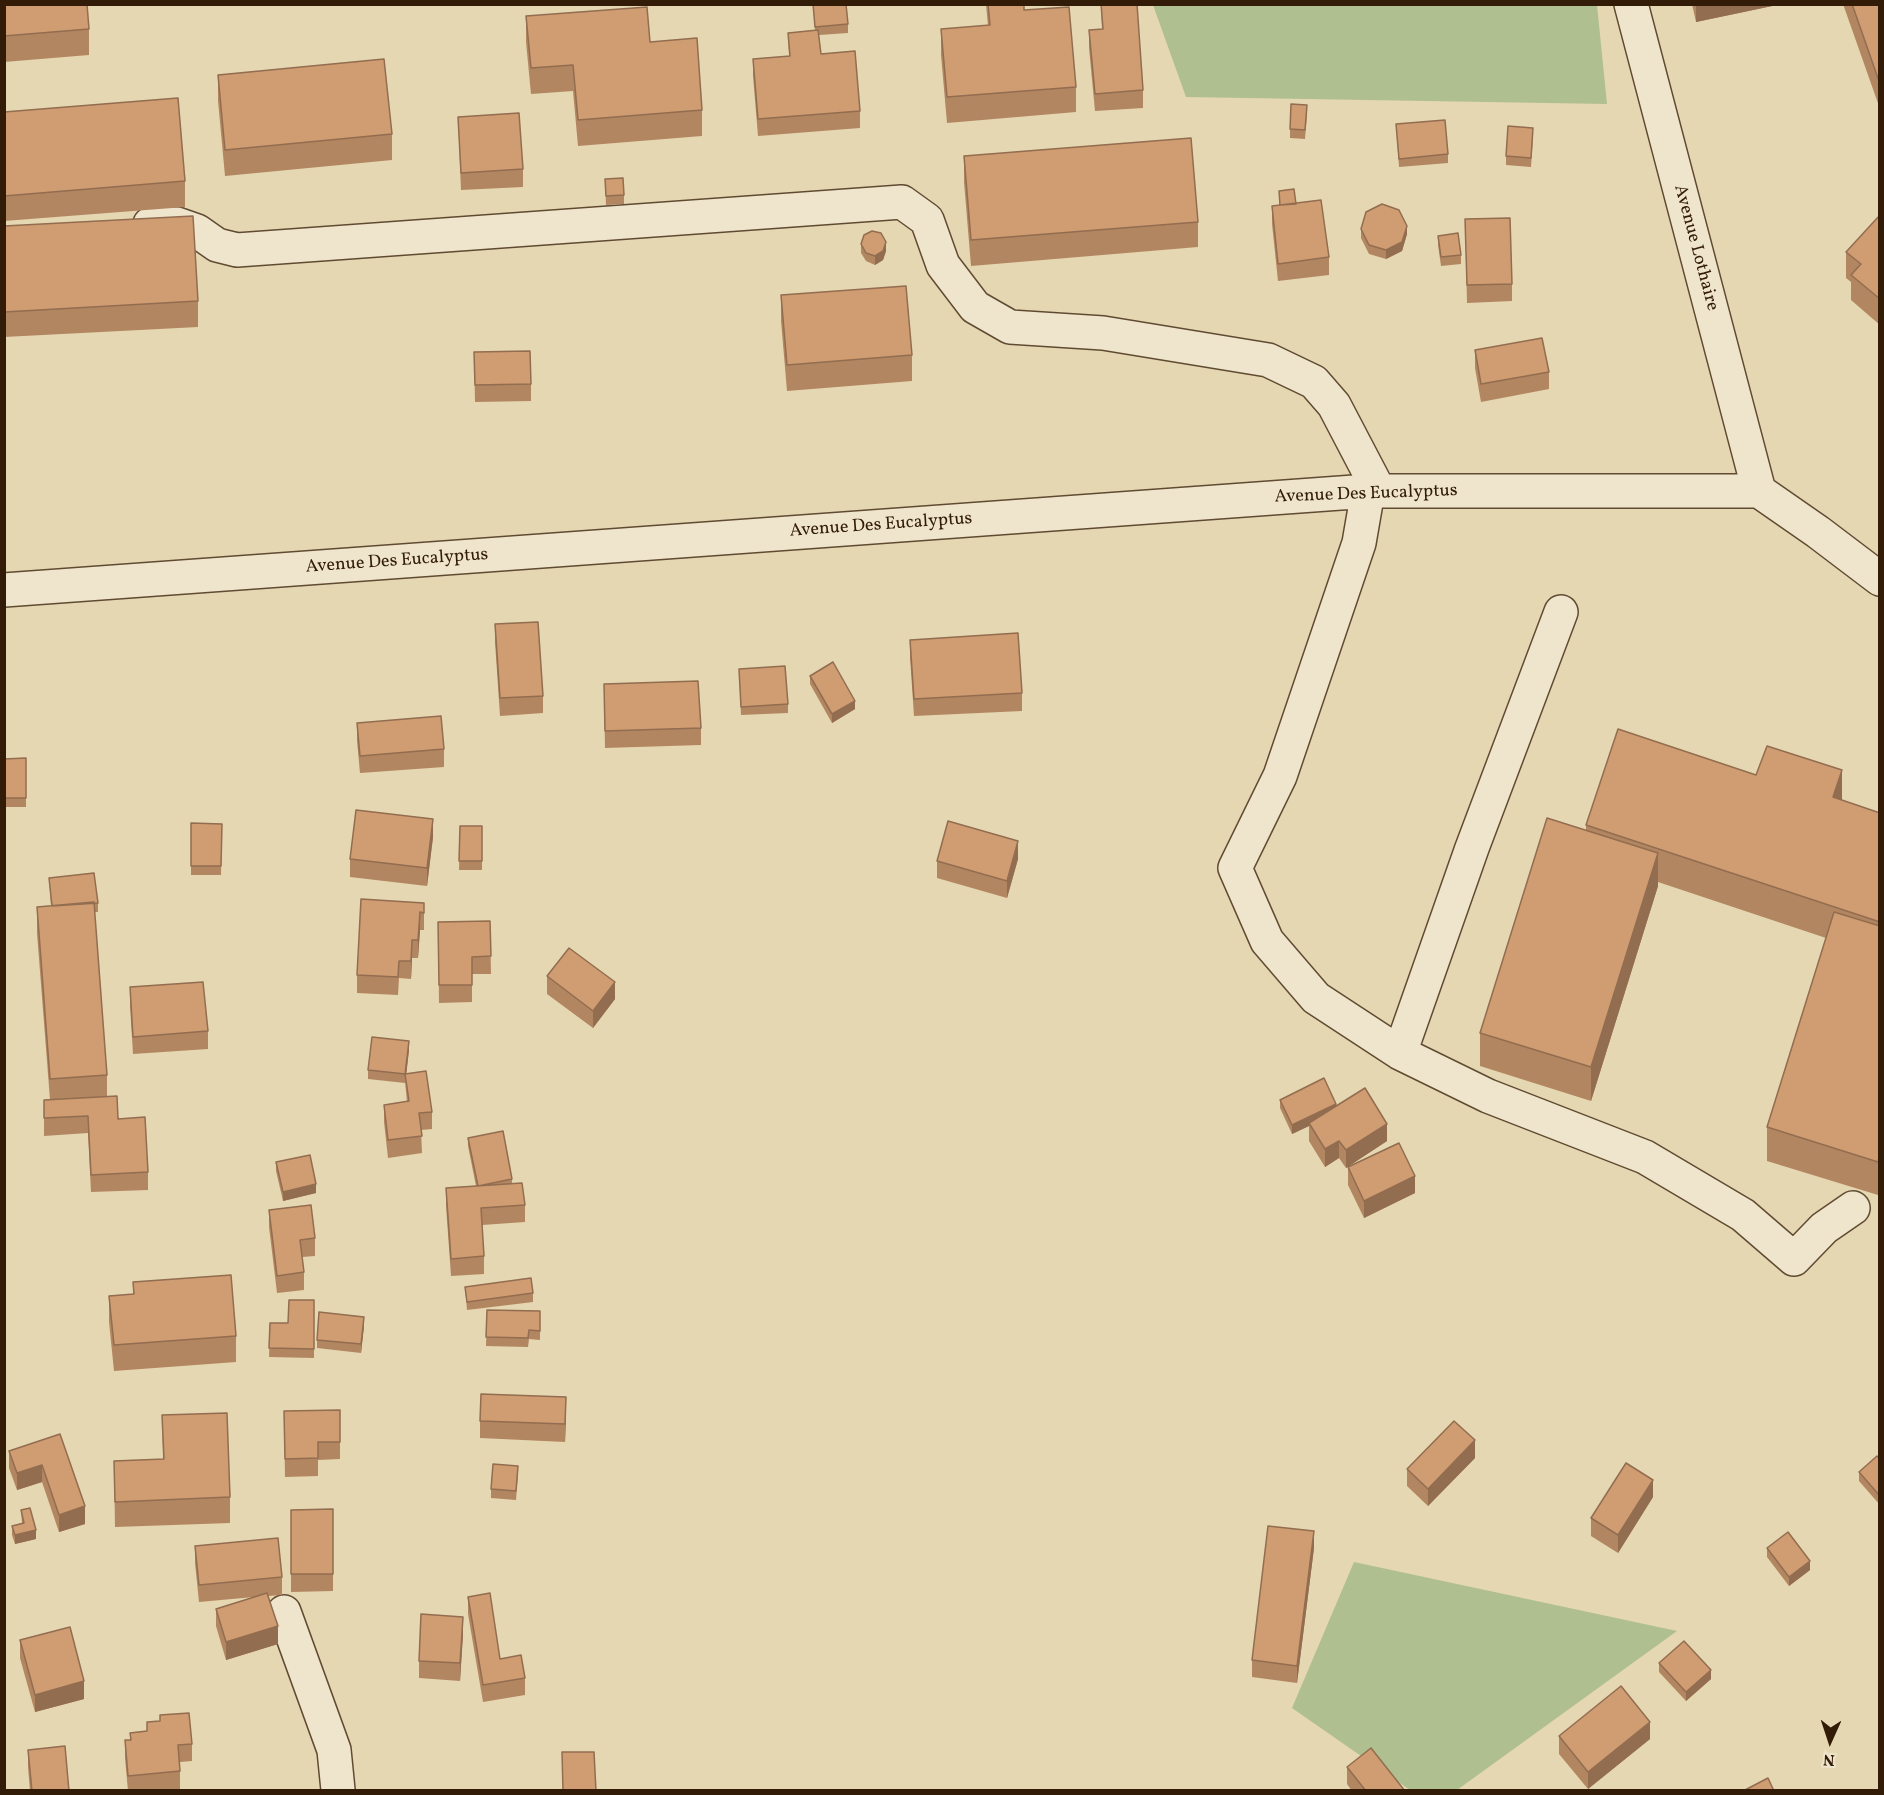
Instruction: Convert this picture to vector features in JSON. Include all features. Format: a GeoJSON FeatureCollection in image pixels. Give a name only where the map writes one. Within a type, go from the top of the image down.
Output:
{"type":"FeatureCollection","features":[{"type":"Feature","properties":{"kind":"street","name":"Avenue Lothaire"},"geometry":{"type":"LineString","coordinates":[[1631,4],[1760,491]]}},
{"type":"Feature","properties":{"kind":"street"},"geometry":{"type":"LineString","coordinates":[[118,226],[177,224],[197,231],[217,245],[237,250],[902,202],[927,220],[943,265],[975,307],[1010,327],[1103,333],[1268,360],[1314,382],[1334,405],[1373,491],[1359,543],[1280,776],[1235,868],[1268,941],[1316,998],[1400,1053],[1488,1096],[1645,1158],[1743,1215],[1794,1259],[1824,1228],[1853,1208]]}},
{"type":"Feature","properties":{"kind":"street","name":"Avenue Des Eucalyptus"},"geometry":{"type":"LineString","coordinates":[[4,590],[1373,491],[1760,491]]}},
{"type":"Feature","properties":{"kind":"street"},"geometry":{"type":"LineString","coordinates":[[1760,491],[1880,579]]}},
{"type":"Feature","properties":{"kind":"street"},"geometry":{"type":"LineString","coordinates":[[1400,1053],[1472,848],[1561,612]]}},
{"type":"Feature","properties":{"kind":"street"},"geometry":{"type":"LineString","coordinates":[[284,1612],[334,1750],[338,1791]]}},
{"type":"Feature","properties":{"kind":"green space"},"geometry":{"type":"Polygon","coordinates":[[[1153,5],[1597,5],[1607,104],[1186,97],[1153,5]]]}},
{"type":"Feature","properties":{"kind":"green space"},"geometry":{"type":"Polygon","coordinates":[[[1354,1562],[1677,1631],[1457,1790],[1410,1790],[1292,1708],[1354,1562]]]}},
{"type":"Feature","properties":{"kind":"building"},"geometry":{"type":"Polygon","coordinates":[[[4,4],[87,4],[89,29],[4,36],[4,4]]]}},
{"type":"Feature","properties":{"kind":"building"},"geometry":{"type":"Polygon","coordinates":[[[813,4],[846,4],[848,24],[815,27],[813,4]]]}},
{"type":"Feature","properties":{"kind":"building"},"geometry":{"type":"Polygon","coordinates":[[[988,4],[1024,4],[1024,10],[1069,7],[1076,87],[947,97],[941,29],[990,25],[988,4]]]}},
{"type":"Feature","properties":{"kind":"building"},"geometry":{"type":"Polygon","coordinates":[[[1101,4],[1137,4],[1143,90],[1095,94],[1089,30],[1103,29],[1101,4]]]}},
{"type":"Feature","properties":{"kind":"building"},"geometry":{"type":"Polygon","coordinates":[[[1852,4],[1880,4],[1880,84],[1852,4]]]}},
{"type":"Feature","properties":{"kind":"building"},"geometry":{"type":"Polygon","coordinates":[[[647,7],[650,42],[697,38],[702,110],[578,120],[573,65],[531,68],[526,16],[647,7]]]}},
{"type":"Feature","properties":{"kind":"building"},"geometry":{"type":"Polygon","coordinates":[[[818,30],[821,54],[855,51],[860,111],[758,119],[753,59],[790,56],[788,33],[818,30]]]}},
{"type":"Feature","properties":{"kind":"building"},"geometry":{"type":"Polygon","coordinates":[[[384,59],[392,134],[225,150],[218,75],[384,59]]]}},
{"type":"Feature","properties":{"kind":"building"},"geometry":{"type":"Polygon","coordinates":[[[178,98],[185,181],[4,196],[4,112],[178,98]]]}},
{"type":"Feature","properties":{"kind":"building"},"geometry":{"type":"Polygon","coordinates":[[[1291,104],[1307,105],[1305,130],[1290,129],[1291,104]]]}},
{"type":"Feature","properties":{"kind":"building"},"geometry":{"type":"Polygon","coordinates":[[[519,113],[523,169],[461,173],[458,117],[519,113]]]}},
{"type":"Feature","properties":{"kind":"building"},"geometry":{"type":"Polygon","coordinates":[[[1445,120],[1448,154],[1399,159],[1396,124],[1445,120]]]}},
{"type":"Feature","properties":{"kind":"building"},"geometry":{"type":"Polygon","coordinates":[[[1508,126],[1533,128],[1531,158],[1506,156],[1508,126]]]}},
{"type":"Feature","properties":{"kind":"building"},"geometry":{"type":"Polygon","coordinates":[[[1191,138],[1198,222],[971,240],[964,156],[1191,138]]]}},
{"type":"Feature","properties":{"kind":"building"},"geometry":{"type":"Polygon","coordinates":[[[623,178],[624,195],[606,196],[605,179],[623,178]]]}},
{"type":"Feature","properties":{"kind":"building"},"geometry":{"type":"Polygon","coordinates":[[[1294,189],[1296,204],[1280,205],[1279,191],[1294,189]]]}},
{"type":"Feature","properties":{"kind":"building"},"geometry":{"type":"Polygon","coordinates":[[[1321,200],[1329,257],[1278,264],[1272,206],[1321,200]]]}},
{"type":"Feature","properties":{"kind":"building"},"geometry":{"type":"Polygon","coordinates":[[[1382,204],[1399,210],[1407,226],[1402,242],[1386,250],[1369,245],[1361,229],[1366,212],[1382,204]]]}},
{"type":"Feature","properties":{"kind":"building"},"geometry":{"type":"Polygon","coordinates":[[[1880,215],[1880,299],[1851,275],[1861,264],[1846,252],[1880,215]]]}},
{"type":"Feature","properties":{"kind":"building"},"geometry":{"type":"Polygon","coordinates":[[[193,216],[198,301],[4,312],[4,226],[193,216]]]}},
{"type":"Feature","properties":{"kind":"building"},"geometry":{"type":"Polygon","coordinates":[[[1510,218],[1512,284],[1467,285],[1465,219],[1510,218]]]}},
{"type":"Feature","properties":{"kind":"building"},"geometry":{"type":"Polygon","coordinates":[[[872,231],[881,233],[886,242],[883,251],[875,256],[866,253],[861,244],[864,235],[872,231]]]}},
{"type":"Feature","properties":{"kind":"building"},"geometry":{"type":"Polygon","coordinates":[[[1458,233],[1461,255],[1441,257],[1438,236],[1458,233]]]}},
{"type":"Feature","properties":{"kind":"building"},"geometry":{"type":"Polygon","coordinates":[[[906,286],[912,355],[787,365],[781,295],[906,286]]]}},
{"type":"Feature","properties":{"kind":"building"},"geometry":{"type":"Polygon","coordinates":[[[1542,338],[1549,372],[1481,384],[1475,350],[1542,338]]]}},
{"type":"Feature","properties":{"kind":"building"},"geometry":{"type":"Polygon","coordinates":[[[530,351],[531,384],[475,385],[474,352],[530,351]]]}},
{"type":"Feature","properties":{"kind":"building"},"geometry":{"type":"Polygon","coordinates":[[[538,622],[543,696],[500,698],[495,624],[538,622]]]}},
{"type":"Feature","properties":{"kind":"building"},"geometry":{"type":"Polygon","coordinates":[[[1018,633],[1022,693],[914,699],[910,640],[1018,633]]]}},
{"type":"Feature","properties":{"kind":"building"},"geometry":{"type":"Polygon","coordinates":[[[833,662],[855,701],[832,714],[810,676],[833,662]]]}},
{"type":"Feature","properties":{"kind":"building"},"geometry":{"type":"Polygon","coordinates":[[[785,666],[788,704],[741,707],[739,669],[785,666]]]}},
{"type":"Feature","properties":{"kind":"building"},"geometry":{"type":"Polygon","coordinates":[[[698,681],[701,728],[605,731],[604,684],[698,681]]]}},
{"type":"Feature","properties":{"kind":"building"},"geometry":{"type":"Polygon","coordinates":[[[441,716],[444,749],[360,756],[357,723],[441,716]]]}},
{"type":"Feature","properties":{"kind":"building"},"geometry":{"type":"Polygon","coordinates":[[[1618,729],[1756,775],[1767,746],[1842,770],[1833,797],[1880,813],[1880,922],[1586,825],[1618,729]]]}},
{"type":"Feature","properties":{"kind":"building"},"geometry":{"type":"Polygon","coordinates":[[[26,758],[26,798],[4,798],[4,759],[26,758]]]}},
{"type":"Feature","properties":{"kind":"building"},"geometry":{"type":"Polygon","coordinates":[[[356,810],[433,819],[427,868],[350,859],[356,810]]]}},
{"type":"Feature","properties":{"kind":"building"},"geometry":{"type":"Polygon","coordinates":[[[1547,818],[1658,853],[1591,1067],[1480,1033],[1547,818]]]}},
{"type":"Feature","properties":{"kind":"building"},"geometry":{"type":"Polygon","coordinates":[[[948,821],[1018,841],[1007,881],[937,861],[948,821]]]}},
{"type":"Feature","properties":{"kind":"building"},"geometry":{"type":"Polygon","coordinates":[[[191,823],[222,824],[221,866],[191,866],[191,823]]]}},
{"type":"Feature","properties":{"kind":"building"},"geometry":{"type":"Polygon","coordinates":[[[460,826],[482,826],[482,861],[459,861],[460,826]]]}},
{"type":"Feature","properties":{"kind":"building"},"geometry":{"type":"Polygon","coordinates":[[[94,873],[98,903],[52,906],[49,878],[94,873]]]}},
{"type":"Feature","properties":{"kind":"building"},"geometry":{"type":"Polygon","coordinates":[[[361,899],[424,903],[424,913],[420,912],[418,940],[412,940],[411,961],[399,961],[398,977],[357,975],[361,899]]]}},
{"type":"Feature","properties":{"kind":"building"},"geometry":{"type":"Polygon","coordinates":[[[94,902],[107,1075],[50,1079],[37,907],[94,902]]]}},
{"type":"Feature","properties":{"kind":"building"},"geometry":{"type":"Polygon","coordinates":[[[1834,912],[1880,926],[1880,1155],[1878,1162],[1767,1127],[1834,912]]]}},
{"type":"Feature","properties":{"kind":"building"},"geometry":{"type":"Polygon","coordinates":[[[490,921],[491,956],[472,957],[472,985],[439,985],[438,922],[490,921]]]}},
{"type":"Feature","properties":{"kind":"building"},"geometry":{"type":"Polygon","coordinates":[[[569,948],[615,982],[593,1011],[547,976],[569,948]]]}},
{"type":"Feature","properties":{"kind":"building"},"geometry":{"type":"Polygon","coordinates":[[[203,982],[208,1031],[133,1037],[130,987],[203,982]]]}},
{"type":"Feature","properties":{"kind":"building"},"geometry":{"type":"Polygon","coordinates":[[[372,1037],[409,1041],[405,1074],[368,1070],[372,1037]]]}},
{"type":"Feature","properties":{"kind":"building"},"geometry":{"type":"Polygon","coordinates":[[[426,1071],[432,1112],[419,1113],[422,1136],[388,1140],[384,1105],[409,1101],[405,1074],[426,1071]]]}},
{"type":"Feature","properties":{"kind":"building"},"geometry":{"type":"Polygon","coordinates":[[[1324,1078],[1336,1104],[1292,1125],[1280,1100],[1324,1078]]]}},
{"type":"Feature","properties":{"kind":"building"},"geometry":{"type":"Polygon","coordinates":[[[1365,1088],[1387,1124],[1346,1150],[1339,1141],[1325,1149],[1309,1123],[1365,1088]]]}},
{"type":"Feature","properties":{"kind":"building"},"geometry":{"type":"Polygon","coordinates":[[[117,1096],[118,1119],[145,1117],[148,1172],[91,1175],[88,1116],[44,1118],[44,1100],[117,1096]]]}},
{"type":"Feature","properties":{"kind":"building"},"geometry":{"type":"Polygon","coordinates":[[[503,1131],[512,1179],[478,1186],[468,1138],[503,1131]]]}},
{"type":"Feature","properties":{"kind":"building"},"geometry":{"type":"Polygon","coordinates":[[[1399,1143],[1415,1176],[1364,1201],[1348,1167],[1399,1143]]]}},
{"type":"Feature","properties":{"kind":"building"},"geometry":{"type":"Polygon","coordinates":[[[310,1155],[316,1184],[283,1192],[276,1162],[310,1155]]]}},
{"type":"Feature","properties":{"kind":"building"},"geometry":{"type":"Polygon","coordinates":[[[522,1183],[525,1205],[481,1208],[484,1256],[451,1259],[446,1188],[522,1183]]]}},
{"type":"Feature","properties":{"kind":"building"},"geometry":{"type":"Polygon","coordinates":[[[311,1205],[315,1238],[300,1240],[304,1272],[277,1276],[269,1210],[311,1205]]]}},
{"type":"Feature","properties":{"kind":"building"},"geometry":{"type":"Polygon","coordinates":[[[231,1275],[236,1336],[114,1345],[109,1296],[134,1294],[133,1282],[231,1275]]]}},
{"type":"Feature","properties":{"kind":"building"},"geometry":{"type":"Polygon","coordinates":[[[531,1278],[533,1293],[467,1302],[465,1287],[531,1278]]]}},
{"type":"Feature","properties":{"kind":"building"},"geometry":{"type":"Polygon","coordinates":[[[289,1300],[314,1300],[314,1349],[269,1348],[270,1323],[288,1323],[289,1300]]]}},
{"type":"Feature","properties":{"kind":"building"},"geometry":{"type":"Polygon","coordinates":[[[487,1310],[540,1311],[540,1331],[529,1330],[528,1338],[486,1337],[487,1310]]]}},
{"type":"Feature","properties":{"kind":"building"},"geometry":{"type":"Polygon","coordinates":[[[319,1312],[364,1317],[361,1344],[317,1340],[319,1312]]]}},
{"type":"Feature","properties":{"kind":"building"},"geometry":{"type":"Polygon","coordinates":[[[481,1394],[566,1397],[565,1424],[480,1421],[481,1394]]]}},
{"type":"Feature","properties":{"kind":"building"},"geometry":{"type":"Polygon","coordinates":[[[340,1410],[340,1442],[318,1442],[318,1458],[285,1459],[284,1411],[340,1410]]]}},
{"type":"Feature","properties":{"kind":"building"},"geometry":{"type":"Polygon","coordinates":[[[227,1413],[230,1497],[115,1502],[114,1461],[164,1459],[162,1415],[227,1413]]]}},
{"type":"Feature","properties":{"kind":"building"},"geometry":{"type":"Polygon","coordinates":[[[1454,1421],[1475,1440],[1428,1489],[1407,1469],[1454,1421]]]}},
{"type":"Feature","properties":{"kind":"building"},"geometry":{"type":"Polygon","coordinates":[[[60,1434],[85,1506],[59,1515],[42,1465],[17,1473],[9,1451],[60,1434]]]}},
{"type":"Feature","properties":{"kind":"building"},"geometry":{"type":"Polygon","coordinates":[[[1877,1456],[1880,1459],[1880,1496],[1859,1472],[1877,1456]]]}},
{"type":"Feature","properties":{"kind":"building"},"geometry":{"type":"Polygon","coordinates":[[[1626,1463],[1653,1480],[1618,1535],[1591,1518],[1626,1463]]]}},
{"type":"Feature","properties":{"kind":"building"},"geometry":{"type":"Polygon","coordinates":[[[493,1464],[518,1466],[516,1491],[491,1489],[493,1464]]]}},
{"type":"Feature","properties":{"kind":"building"},"geometry":{"type":"Polygon","coordinates":[[[30,1508],[36,1530],[15,1535],[12,1526],[24,1523],[21,1510],[30,1508]]]}},
{"type":"Feature","properties":{"kind":"building"},"geometry":{"type":"Polygon","coordinates":[[[333,1509],[333,1574],[291,1574],[291,1510],[333,1509]]]}},
{"type":"Feature","properties":{"kind":"building"},"geometry":{"type":"Polygon","coordinates":[[[1268,1526],[1314,1531],[1297,1666],[1252,1660],[1268,1526]]]}},
{"type":"Feature","properties":{"kind":"building"},"geometry":{"type":"Polygon","coordinates":[[[1788,1532],[1810,1561],[1789,1577],[1767,1548],[1788,1532]]]}},
{"type":"Feature","properties":{"kind":"building"},"geometry":{"type":"Polygon","coordinates":[[[278,1538],[282,1577],[199,1585],[195,1546],[278,1538]]]}},
{"type":"Feature","properties":{"kind":"building"},"geometry":{"type":"Polygon","coordinates":[[[267,1593],[278,1626],[226,1642],[216,1609],[267,1593]]]}},
{"type":"Feature","properties":{"kind":"building"},"geometry":{"type":"Polygon","coordinates":[[[490,1593],[500,1659],[521,1655],[525,1678],[483,1685],[468,1597],[490,1593]]]}},
{"type":"Feature","properties":{"kind":"building"},"geometry":{"type":"Polygon","coordinates":[[[421,1614],[463,1617],[460,1663],[419,1661],[421,1614]]]}},
{"type":"Feature","properties":{"kind":"building"},"geometry":{"type":"Polygon","coordinates":[[[70,1627],[84,1681],[35,1695],[20,1640],[70,1627]]]}},
{"type":"Feature","properties":{"kind":"building"},"geometry":{"type":"Polygon","coordinates":[[[1684,1641],[1711,1670],[1686,1692],[1659,1663],[1684,1641]]]}},
{"type":"Feature","properties":{"kind":"building"},"geometry":{"type":"Polygon","coordinates":[[[1621,1686],[1650,1722],[1588,1772],[1559,1736],[1621,1686]]]}},
{"type":"Feature","properties":{"kind":"building"},"geometry":{"type":"Polygon","coordinates":[[[189,1713],[192,1744],[178,1745],[180,1771],[128,1776],[125,1740],[131,1740],[130,1733],[147,1731],[147,1722],[160,1721],[160,1715],[189,1713]]]}},
{"type":"Feature","properties":{"kind":"building"},"geometry":{"type":"Polygon","coordinates":[[[65,1746],[69,1791],[32,1791],[28,1750],[65,1746]]]}},
{"type":"Feature","properties":{"kind":"building"},"geometry":{"type":"Polygon","coordinates":[[[1371,1748],[1405,1791],[1366,1791],[1347,1767],[1371,1748]]]}},
{"type":"Feature","properties":{"kind":"building"},"geometry":{"type":"Polygon","coordinates":[[[562,1752],[594,1752],[596,1791],[563,1791],[562,1752]]]}},
{"type":"Feature","properties":{"kind":"building"},"geometry":{"type":"Polygon","coordinates":[[[1768,1778],[1774,1791],[1745,1791],[1745,1790],[1768,1778]]]}}]}
